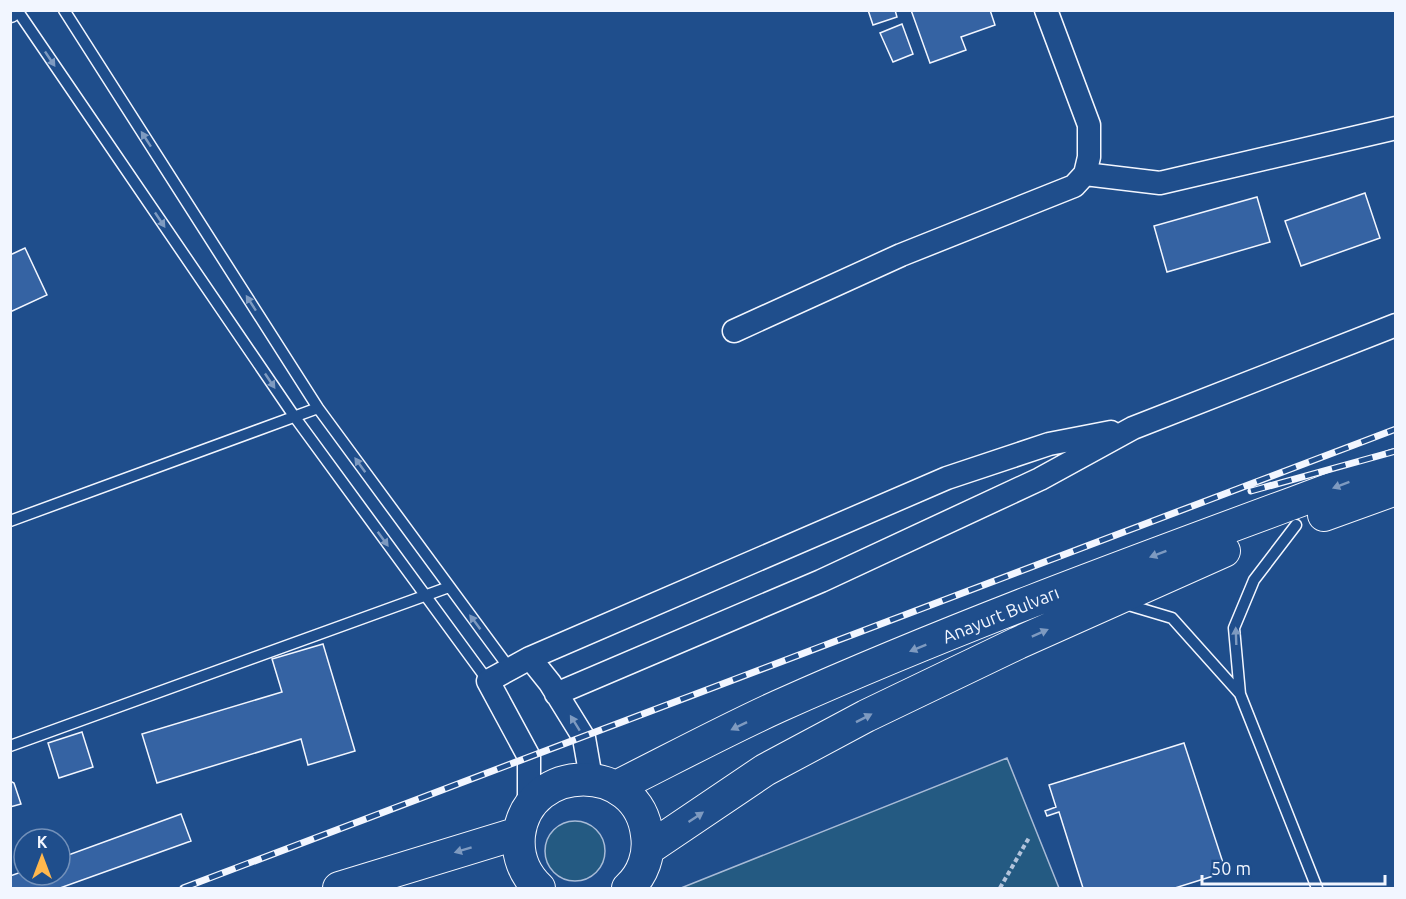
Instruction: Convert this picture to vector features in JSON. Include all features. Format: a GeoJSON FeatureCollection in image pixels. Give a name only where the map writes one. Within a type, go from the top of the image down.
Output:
{"type":"FeatureCollection","features":[{"type":"Feature","properties":{"kind":"main road","name":"Anayurt Bulvarı"},"geometry":{"type":"LineString","coordinates":[[524,820],[553,785],[565,780],[604,782],[882,662],[1060,591],[1395,465]]}},
{"type":"Feature","properties":{"kind":"main road","name":"Anayurt Bulvarı"},"geometry":{"type":"LineString","coordinates":[[648,849],[765,770],[866,716],[1208,557],[1395,489]]}},
{"type":"Feature","properties":{"kind":"main road"},"geometry":{"type":"LineString","coordinates":[[604,782],[631,799],[642,815],[647,828],[648,849],[643,867],[628,888]]}},
{"type":"Feature","properties":{"kind":"main road"},"geometry":{"type":"LineString","coordinates":[[524,820],[518,844],[522,864],[533,888]]}},
{"type":"Feature","properties":{"kind":"main road"},"geometry":{"type":"LineString","coordinates":[[339,888],[524,820]]}},
{"type":"Feature","properties":{"kind":"street"},"geometry":{"type":"LineString","coordinates":[[734,332],[901,255],[1074,186],[1085,174],[1089,157],[1089,126],[1046,10]]}},
{"type":"Feature","properties":{"kind":"street"},"geometry":{"type":"LineString","coordinates":[[1085,174],[1160,183],[1395,129]]}},
{"type":"Feature","properties":{"kind":"street"},"geometry":{"type":"LineString","coordinates":[[556,694],[821,581],[1040,479],[1133,428],[1395,325]]}},
{"type":"Feature","properties":{"kind":"street"},"geometry":{"type":"LineString","coordinates":[[524,820],[529,757],[488,681],[520,663],[947,478],[1049,444],[1133,428]]}},
{"type":"Feature","properties":{"kind":"street"},"geometry":{"type":"LineString","coordinates":[[520,663],[556,694],[584,738],[604,782]]}},
{"type":"Feature","properties":{"kind":"lane"},"geometry":{"type":"LineString","coordinates":[[17,10],[294,416],[488,681]]}},
{"type":"Feature","properties":{"kind":"lane"},"geometry":{"type":"LineString","coordinates":[[64,10],[318,408],[449,587],[520,663]]}},
{"type":"Feature","properties":{"kind":"lane"},"geometry":{"type":"LineString","coordinates":[[10,522],[318,408]]}},
{"type":"Feature","properties":{"kind":"lane"},"geometry":{"type":"LineString","coordinates":[[1296,525],[1254,580],[1234,628],[1240,694],[1317,888]]}},
{"type":"Feature","properties":{"kind":"lane"},"geometry":{"type":"LineString","coordinates":[[10,746],[449,587]]}},
{"type":"Feature","properties":{"kind":"lane"},"geometry":{"type":"LineString","coordinates":[[1113,600],[1172,618],[1240,694]]}},
{"type":"Feature","properties":{"kind":"path"},"geometry":{"type":"LineString","coordinates":[[1000,888],[1030,836]]}},
{"type":"Feature","properties":{"kind":"shaded area"},"geometry":{"type":"Polygon","coordinates":[[[1007,758],[1059,888],[681,888],[1007,758]]]}},
{"type":"Feature","properties":{"kind":"shaded area"},"geometry":{"type":"Polygon","coordinates":[[[575,821],[592,826],[600,834],[605,851],[600,868],[592,876],[575,881],[558,876],[550,868],[545,851],[550,834],[558,826],[575,821]]]}},
{"type":"Feature","properties":{"kind":"building"},"geometry":{"type":"Polygon","coordinates":[[[868,10],[895,10],[897,17],[873,25],[868,10]]]}},
{"type":"Feature","properties":{"kind":"building"},"geometry":{"type":"Polygon","coordinates":[[[911,10],[990,10],[995,25],[961,37],[966,50],[930,63],[911,10]]]}},
{"type":"Feature","properties":{"kind":"building"},"geometry":{"type":"Polygon","coordinates":[[[902,24],[913,54],[893,62],[880,33],[902,24]]]}},
{"type":"Feature","properties":{"kind":"building"},"geometry":{"type":"Polygon","coordinates":[[[1365,193],[1380,238],[1301,266],[1285,221],[1365,193]]]}},
{"type":"Feature","properties":{"kind":"building"},"geometry":{"type":"Polygon","coordinates":[[[1257,197],[1270,242],[1167,272],[1154,226],[1257,197]]]}},
{"type":"Feature","properties":{"kind":"building"},"geometry":{"type":"Polygon","coordinates":[[[25,248],[47,295],[10,312],[10,255],[25,248]]]}},
{"type":"Feature","properties":{"kind":"building"},"geometry":{"type":"Polygon","coordinates":[[[323,644],[355,751],[308,765],[301,739],[157,783],[142,734],[282,692],[272,659],[323,644]]]}},
{"type":"Feature","properties":{"kind":"building"},"geometry":{"type":"Polygon","coordinates":[[[82,732],[93,767],[59,778],[48,743],[82,732]]]}},
{"type":"Feature","properties":{"kind":"building"},"geometry":{"type":"Polygon","coordinates":[[[1184,743],[1226,872],[1175,888],[1083,888],[1059,812],[1047,816],[1045,811],[1056,807],[1049,785],[1184,743]]]}},
{"type":"Feature","properties":{"kind":"building"},"geometry":{"type":"Polygon","coordinates":[[[10,781],[14,783],[21,804],[10,807],[10,781]]]}},
{"type":"Feature","properties":{"kind":"building"},"geometry":{"type":"Polygon","coordinates":[[[181,814],[191,841],[72,884],[72,854],[181,814]]]}},
{"type":"Feature","properties":{"kind":"building"},"geometry":{"type":"Polygon","coordinates":[[[12,875],[12,887],[63,887],[10,888],[10,876],[12,875]]]}},
{"type":"Feature","properties":{"kind":"railway"},"geometry":{"type":"LineString","coordinates":[[183,888],[1396,429]]}},
{"type":"Feature","properties":{"kind":"railway"},"geometry":{"type":"LineString","coordinates":[[1251,491],[1396,451]]}}]}
